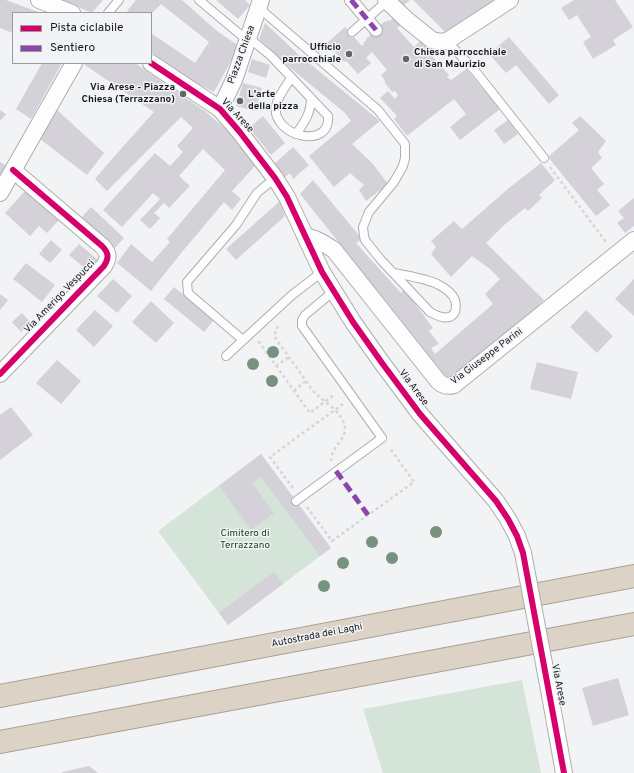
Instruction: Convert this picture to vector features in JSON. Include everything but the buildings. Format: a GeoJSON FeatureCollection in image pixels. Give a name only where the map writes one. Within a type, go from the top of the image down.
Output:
{"type":"FeatureCollection","features":[{"type":"Feature","properties":{"kind":"highway","name":"Autostrada dei Laghi"},"geometry":{"type":"LineString","coordinates":[[0,696],[634,576]]}},
{"type":"Feature","properties":{"kind":"highway"},"geometry":{"type":"LineString","coordinates":[[0,742],[634,624]]}},
{"type":"Feature","properties":{"kind":"street"},"geometry":{"type":"LineString","coordinates":[[39,0],[69,12]]}},
{"type":"Feature","properties":{"kind":"street"},"geometry":{"type":"LineString","coordinates":[[351,0],[376,30]]}},
{"type":"Feature","properties":{"kind":"street"},"geometry":{"type":"LineString","coordinates":[[386,1],[432,40],[440,42],[447,40],[510,0]]}},
{"type":"Feature","properties":{"kind":"street","name":"Piazza Chiesa"},"geometry":{"type":"LineString","coordinates":[[220,109],[234,80],[260,4]]}},
{"type":"Feature","properties":{"kind":"street"},"geometry":{"type":"LineString","coordinates":[[0,193],[73,64]]}},
{"type":"Feature","properties":{"kind":"street","name":"Via Arese"},"geometry":{"type":"LineString","coordinates":[[152,64],[220,109],[239,131],[275,178],[287,197],[322,272],[353,322],[420,414],[496,501],[517,536],[523,553],[564,773]]}},
{"type":"Feature","properties":{"kind":"street","name":"Via Amerigo Vespucci"},"geometry":{"type":"LineString","coordinates":[[0,374],[104,266],[108,255],[102,246],[14,170]]}},
{"type":"Feature","properties":{"kind":"street","name":"Via Giuseppe Parini"},"geometry":{"type":"LineString","coordinates":[[305,236],[312,237],[334,250],[438,381],[447,387],[454,385],[634,240]]}},
{"type":"Feature","properties":{"kind":"lane"},"geometry":{"type":"LineString","coordinates":[[109,12],[119,0]]}},
{"type":"Feature","properties":{"kind":"lane"},"geometry":{"type":"LineString","coordinates":[[199,0],[271,56],[328,116],[329,124],[325,130],[317,136],[306,136],[290,132],[283,126],[276,115],[276,105],[291,78]]}},
{"type":"Feature","properties":{"kind":"lane"},"geometry":{"type":"LineString","coordinates":[[352,32],[386,1]]}},
{"type":"Feature","properties":{"kind":"lane"},"geometry":{"type":"LineString","coordinates":[[260,4],[378,110],[405,144],[405,158],[394,182],[368,212],[363,227],[366,240],[381,260],[430,312],[440,317],[449,317],[454,314],[456,309],[455,300],[448,291],[438,284],[394,273]]}},
{"type":"Feature","properties":{"kind":"lane"},"geometry":{"type":"LineString","coordinates":[[447,40],[476,72],[544,158]]}},
{"type":"Feature","properties":{"kind":"lane"},"geometry":{"type":"LineString","coordinates":[[296,134],[311,107],[311,98]]}},
{"type":"Feature","properties":{"kind":"lane"},"geometry":{"type":"LineString","coordinates":[[243,340],[188,293],[187,282],[236,225],[257,193],[275,178]]}},
{"type":"Feature","properties":{"kind":"lane"},"geometry":{"type":"LineString","coordinates":[[226,356],[292,295],[322,272]]}},
{"type":"Feature","properties":{"kind":"lane"},"geometry":{"type":"LineString","coordinates":[[296,501],[382,438],[302,326],[302,320],[305,315],[334,291]]}},
{"type":"Feature","properties":{"kind":"path"},"geometry":{"type":"LineString","coordinates":[[544,158],[616,255]]}},
{"type":"Feature","properties":{"kind":"path"},"geometry":{"type":"LineString","coordinates":[[274,328],[279,324],[274,336],[315,393],[330,405],[342,420],[345,427],[345,433],[331,456],[331,462],[336,471]]}},
{"type":"Feature","properties":{"kind":"path"},"geometry":{"type":"LineString","coordinates":[[264,338],[259,342],[310,413],[345,386]]}},
{"type":"Feature","properties":{"kind":"path"},"geometry":{"type":"LineString","coordinates":[[276,366],[289,357]]}},
{"type":"Feature","properties":{"kind":"path"},"geometry":{"type":"LineString","coordinates":[[294,391],[306,381]]}},
{"type":"Feature","properties":{"kind":"green space","name":"Cimitero di Terrazzano"},"geometry":{"type":"Polygon","coordinates":[[[261,454],[331,548],[228,625],[158,531],[261,454]]]}},
{"type":"Feature","properties":{"kind":"green space"},"geometry":{"type":"Polygon","coordinates":[[[522,680],[541,773],[383,773],[363,709],[522,680]]]}},
{"type":"Feature","properties":{"kind":"marked path"},"geometry":{"type":"LineString","coordinates":[[351,0],[376,30]]}},
{"type":"Feature","properties":{"kind":"marked path"},"geometry":{"type":"LineString","coordinates":[[336,471],[368,515]]}},
{"type":"Feature","properties":{"kind":"cycle path"},"geometry":{"type":"LineString","coordinates":[[152,64],[220,109],[239,131],[275,178],[287,197],[322,272],[353,322],[420,414],[496,501],[508,519],[517,536],[523,553],[564,773]]}},
{"type":"Feature","properties":{"kind":"cycle path"},"geometry":{"type":"LineString","coordinates":[[0,374],[104,266],[107,260],[107,253],[102,246],[13,170]]}},
{"type":"Feature","properties":{"kind":"place","name":"Ufficio parrocchiale"},"geometry":{"type":"Point","coordinates":[349,54]}},
{"type":"Feature","properties":{"kind":"place","name":"Chiesa parrocchiale di San Maurizio"},"geometry":{"type":"Point","coordinates":[406,59]}},
{"type":"Feature","properties":{"kind":"place","name":"Via Arese - Piazza Chiesa (Terrazzano)"},"geometry":{"type":"Point","coordinates":[183,94]}},
{"type":"Feature","properties":{"kind":"place","name":"L'arte della pizza"},"geometry":{"type":"Point","coordinates":[240,101]}}]}
